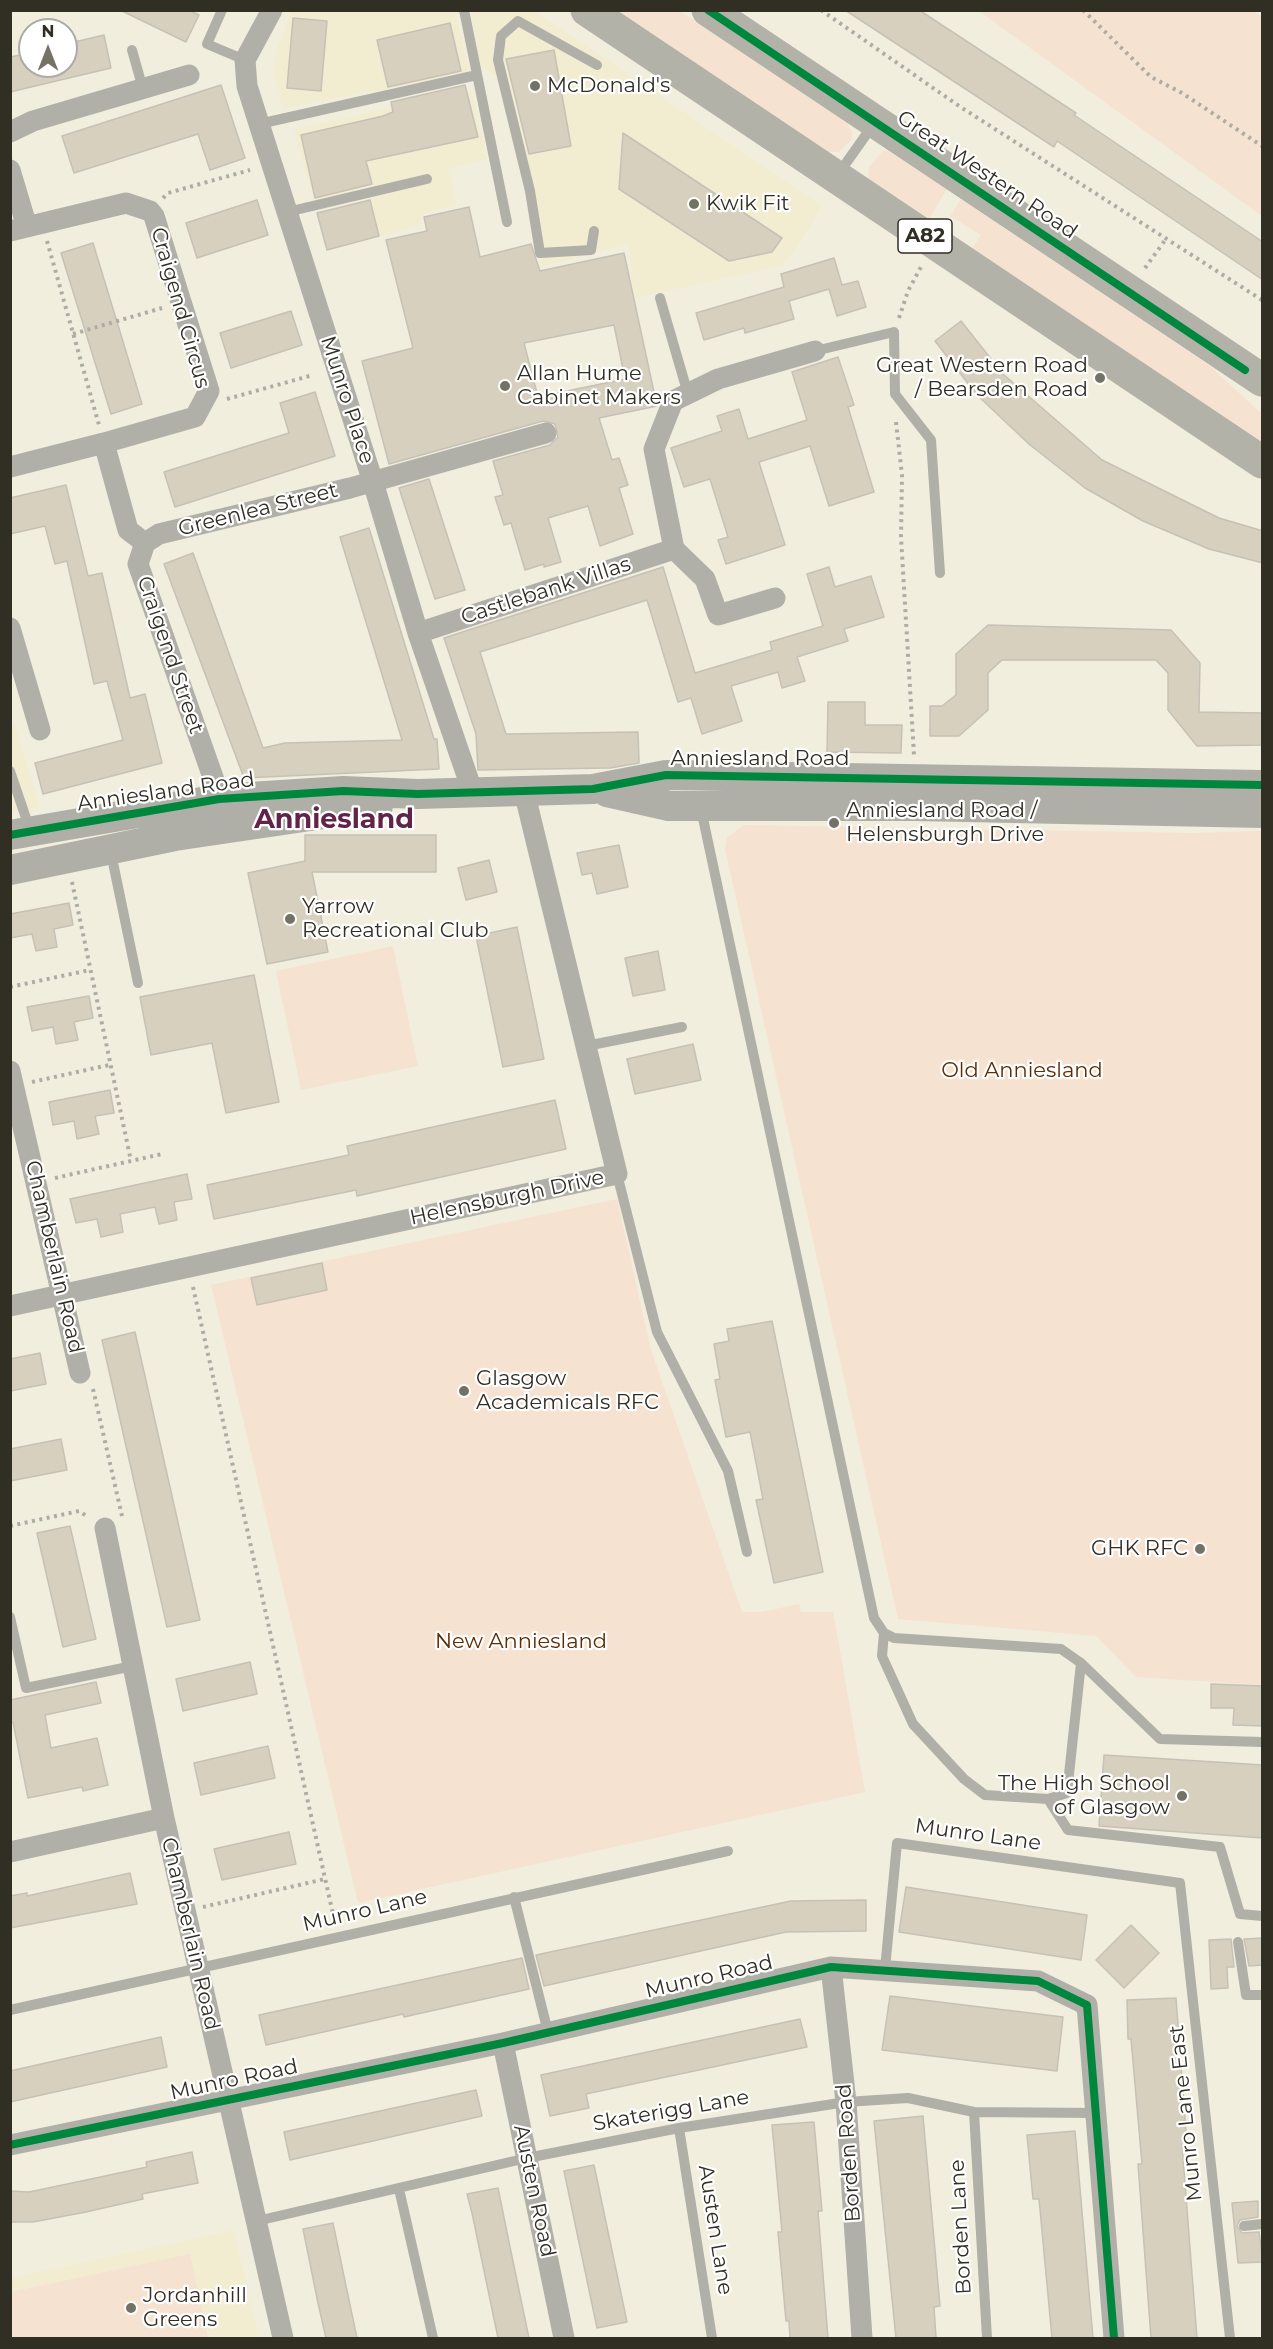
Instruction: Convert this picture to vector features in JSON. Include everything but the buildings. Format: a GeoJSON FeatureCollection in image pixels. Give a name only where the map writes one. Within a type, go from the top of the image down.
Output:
{"type":"FeatureCollection","features":[{"type":"Feature","properties":{"kind":"main road","name":"A82"},"geometry":{"type":"LineString","coordinates":[[587,10],[1263,462]]}},
{"type":"Feature","properties":{"kind":"main road","name":"Great Western Road"},"geometry":{"type":"LineString","coordinates":[[708,10],[1257,380]]}},
{"type":"Feature","properties":{"kind":"street"},"geometry":{"type":"LineString","coordinates":[[245,60],[272,10]]}},
{"type":"Feature","properties":{"kind":"street","name":"Munro Place"},"geometry":{"type":"LineString","coordinates":[[245,60],[247,86],[373,482],[418,633],[473,793]]}},
{"type":"Feature","properties":{"kind":"street"},"geometry":{"type":"LineString","coordinates":[[10,132],[33,121],[189,75]]}},
{"type":"Feature","properties":{"kind":"street"},"geometry":{"type":"LineString","coordinates":[[10,170],[26,227]]}},
{"type":"Feature","properties":{"kind":"street","name":"Craigend Circus"},"geometry":{"type":"LineString","coordinates":[[26,227],[126,202],[150,211],[154,216],[209,391],[195,417],[104,443]]}},
{"type":"Feature","properties":{"kind":"street"},"geometry":{"type":"LineString","coordinates":[[775,598],[718,615],[705,579],[674,549],[654,449],[673,401],[718,379],[815,351]]}},
{"type":"Feature","properties":{"kind":"street","name":"Greenlea Street"},"geometry":{"type":"LineString","coordinates":[[145,543],[159,534],[373,482],[546,433]]}},
{"type":"Feature","properties":{"kind":"street"},"geometry":{"type":"LineString","coordinates":[[10,467],[104,443],[128,530],[145,543]]}},
{"type":"Feature","properties":{"kind":"street","name":"Craigend Street"},"geometry":{"type":"LineString","coordinates":[[145,543],[138,564],[219,799],[226,829]]}},
{"type":"Feature","properties":{"kind":"street","name":"Castlebank Villas"},"geometry":{"type":"LineString","coordinates":[[418,633],[674,549]]}},
{"type":"Feature","properties":{"kind":"street"},"geometry":{"type":"LineString","coordinates":[[10,628],[19,685],[40,730]]}},
{"type":"Feature","properties":{"kind":"street","name":"Anniesland Road"},"geometry":{"type":"LineString","coordinates":[[20,833],[219,799],[343,791],[418,794],[593,789],[669,806],[700,791],[915,777],[1263,785]]}},
{"type":"Feature","properties":{"kind":"street","name":"Helensburgh Drive"},"geometry":{"type":"LineString","coordinates":[[10,1305],[617,1174],[524,791]]}},
{"type":"Feature","properties":{"kind":"street","name":"Anniesland Road"},"geometry":{"type":"LineString","coordinates":[[700,791],[927,806],[1263,813]]}},
{"type":"Feature","properties":{"kind":"street","name":"Anniesland Road"},"geometry":{"type":"LineString","coordinates":[[10,870],[110,849],[290,818],[366,809],[418,794]]}},
{"type":"Feature","properties":{"kind":"street","name":"Chamberlain Road"},"geometry":{"type":"LineString","coordinates":[[12,1078],[80,1374]]}},
{"type":"Feature","properties":{"kind":"street","name":"Chamberlain Road"},"geometry":{"type":"LineString","coordinates":[[105,1528],[164,1818],[283,2338]]}},
{"type":"Feature","properties":{"kind":"street"},"geometry":{"type":"LineString","coordinates":[[10,1852],[164,1818]]}},
{"type":"Feature","properties":{"kind":"street","name":"Munro Road"},"geometry":{"type":"LineString","coordinates":[[10,2145],[503,2043],[831,1967],[1038,1981],[1087,2004],[1114,2338]]}},
{"type":"Feature","properties":{"kind":"street","name":"Borden Road"},"geometry":{"type":"LineString","coordinates":[[831,1967],[846,2102],[862,2338]]}},
{"type":"Feature","properties":{"kind":"street","name":"Austen Road"},"geometry":{"type":"LineString","coordinates":[[503,2043],[564,2338]]}},
{"type":"Feature","properties":{"kind":"lane"},"geometry":{"type":"LineString","coordinates":[[222,10],[207,44],[245,60]]}},
{"type":"Feature","properties":{"kind":"lane"},"geometry":{"type":"LineString","coordinates":[[464,10],[507,222]]}},
{"type":"Feature","properties":{"kind":"lane"},"geometry":{"type":"LineString","coordinates":[[594,231],[591,250],[540,253],[530,191],[498,60],[501,36],[518,21],[597,65]]}},
{"type":"Feature","properties":{"kind":"lane"},"geometry":{"type":"LineString","coordinates":[[132,50],[143,89]]}},
{"type":"Feature","properties":{"kind":"lane"},"geometry":{"type":"LineString","coordinates":[[259,124],[477,75]]}},
{"type":"Feature","properties":{"kind":"lane"},"geometry":{"type":"LineString","coordinates":[[836,177],[875,122]]}},
{"type":"Feature","properties":{"kind":"lane"},"geometry":{"type":"LineString","coordinates":[[287,212],[427,179]]}},
{"type":"Feature","properties":{"kind":"lane"},"geometry":{"type":"LineString","coordinates":[[660,298],[688,394]]}},
{"type":"Feature","properties":{"kind":"lane"},"geometry":{"type":"LineString","coordinates":[[815,351],[894,332],[895,394],[931,440],[939,573]]}},
{"type":"Feature","properties":{"kind":"lane"},"geometry":{"type":"LineString","coordinates":[[10,771],[20,833]]}},
{"type":"Feature","properties":{"kind":"lane"},"geometry":{"type":"LineString","coordinates":[[700,791],[874,1618],[884,1633],[894,1638],[1061,1649],[1081,1663],[1160,1739],[1263,1742]]}},
{"type":"Feature","properties":{"kind":"lane"},"geometry":{"type":"LineString","coordinates":[[110,849],[138,983]]}},
{"type":"Feature","properties":{"kind":"lane"},"geometry":{"type":"LineString","coordinates":[[586,1046],[682,1027]]}},
{"type":"Feature","properties":{"kind":"lane"},"geometry":{"type":"LineString","coordinates":[[617,1174],[657,1332],[729,1471],[747,1552]]}},
{"type":"Feature","properties":{"kind":"lane"},"geometry":{"type":"LineString","coordinates":[[10,1617],[26,1688],[133,1666]]}},
{"type":"Feature","properties":{"kind":"lane"},"geometry":{"type":"LineString","coordinates":[[884,1633],[882,1656],[913,1724],[964,1779],[985,1795],[1048,1799],[1067,1793],[1081,1663]]}},
{"type":"Feature","properties":{"kind":"lane"},"geometry":{"type":"LineString","coordinates":[[1048,1799],[1068,1830],[1220,1847],[1240,1914],[1263,1916]]}},
{"type":"Feature","properties":{"kind":"lane","name":"Munro Lane"},"geometry":{"type":"LineString","coordinates":[[885,1969],[897,1843],[1180,1882]]}},
{"type":"Feature","properties":{"kind":"lane","name":"Munro Lane"},"geometry":{"type":"LineString","coordinates":[[10,2010],[728,1851]]}},
{"type":"Feature","properties":{"kind":"lane","name":"Munro Lane East"},"geometry":{"type":"LineString","coordinates":[[1180,1882],[1230,2338]]}},
{"type":"Feature","properties":{"kind":"lane"},"geometry":{"type":"LineString","coordinates":[[514,1897],[548,2032]]}},
{"type":"Feature","properties":{"kind":"lane"},"geometry":{"type":"LineString","coordinates":[[1238,1942],[1246,1995],[1263,1995]]}},
{"type":"Feature","properties":{"kind":"lane","name":"Skaterigg Lane"},"geometry":{"type":"LineString","coordinates":[[257,2221],[527,2158],[679,2128],[846,2102],[908,2098],[974,2112],[1097,2113]]}},
{"type":"Feature","properties":{"kind":"lane","name":"Borden Lane"},"geometry":{"type":"LineString","coordinates":[[974,2112],[987,2338]]}},
{"type":"Feature","properties":{"kind":"lane","name":"Austen Lane"},"geometry":{"type":"LineString","coordinates":[[679,2128],[712,2338]]}},
{"type":"Feature","properties":{"kind":"lane"},"geometry":{"type":"LineString","coordinates":[[399,2188],[433,2338]]}},
{"type":"Feature","properties":{"kind":"lane"},"geometry":{"type":"LineString","coordinates":[[1244,2226],[1263,2224]]}},
{"type":"Feature","properties":{"kind":"path"},"geometry":{"type":"LineString","coordinates":[[821,10],[959,106],[1263,300]]}},
{"type":"Feature","properties":{"kind":"path"},"geometry":{"type":"LineString","coordinates":[[1083,10],[1151,77],[1182,93],[1263,146]]}},
{"type":"Feature","properties":{"kind":"path"},"geometry":{"type":"LineString","coordinates":[[150,211],[168,194],[250,170]]}},
{"type":"Feature","properties":{"kind":"path"},"geometry":{"type":"LineString","coordinates":[[26,227],[73,334],[104,443]]}},
{"type":"Feature","properties":{"kind":"path"},"geometry":{"type":"LineString","coordinates":[[1145,268],[1166,239]]}},
{"type":"Feature","properties":{"kind":"path"},"geometry":{"type":"LineString","coordinates":[[894,332],[908,291],[923,263]]}},
{"type":"Feature","properties":{"kind":"path"},"geometry":{"type":"LineString","coordinates":[[73,334],[181,303]]}},
{"type":"Feature","properties":{"kind":"path"},"geometry":{"type":"LineString","coordinates":[[205,398],[231,399],[313,375]]}},
{"type":"Feature","properties":{"kind":"path"},"geometry":{"type":"LineString","coordinates":[[895,394],[902,475],[901,537],[915,777]]}},
{"type":"Feature","properties":{"kind":"path"},"geometry":{"type":"LineString","coordinates":[[67,858],[131,1161]]}},
{"type":"Feature","properties":{"kind":"path"},"geometry":{"type":"LineString","coordinates":[[10,987],[90,970]]}},
{"type":"Feature","properties":{"kind":"path"},"geometry":{"type":"LineString","coordinates":[[12,1078],[110,1065]]}},
{"type":"Feature","properties":{"kind":"path"},"geometry":{"type":"LineString","coordinates":[[37,1182],[162,1154]]}},
{"type":"Feature","properties":{"kind":"path"},"geometry":{"type":"LineString","coordinates":[[188,1267],[338,1936]]}},
{"type":"Feature","properties":{"kind":"path"},"geometry":{"type":"LineString","coordinates":[[10,1526],[79,1511],[105,1528],[124,1522],[90,1374],[80,1374]]}},
{"type":"Feature","properties":{"kind":"path"},"geometry":{"type":"LineString","coordinates":[[185,1911],[325,1879]]}},
{"type":"Feature","properties":{"kind":"shaded area"},"geometry":{"type":"Polygon","coordinates":[[[291,11],[471,11],[456,15],[469,74],[283,108],[274,79],[275,55],[291,11]]]}},
{"type":"Feature","properties":{"kind":"shaded area"},"geometry":{"type":"Polygon","coordinates":[[[471,11],[535,11],[822,206],[802,240],[782,266],[634,298],[628,245],[542,266],[497,76],[481,66],[471,11]]]}},
{"type":"Feature","properties":{"kind":"shaded area"},"geometry":{"type":"Polygon","coordinates":[[[471,89],[487,159],[449,168],[457,206],[423,213],[419,226],[379,236],[369,197],[317,211],[293,130],[471,89]]]}},
{"type":"Feature","properties":{"kind":"shaded area"},"geometry":{"type":"Polygon","coordinates":[[[15,724],[40,808],[11,813],[11,726],[15,724]]]}},
{"type":"Feature","properties":{"kind":"shaded area","name":"Jordanhill Greens"},"geometry":{"type":"Polygon","coordinates":[[[234,2230],[259,2338],[11,2338],[10,2278],[234,2230]]]}},
{"type":"Feature","properties":{"kind":"green space"},"geometry":{"type":"Polygon","coordinates":[[[615,11],[680,11],[847,121],[852,133],[851,140],[839,152],[825,152],[615,11]]]}},
{"type":"Feature","properties":{"kind":"green space"},"geometry":{"type":"Polygon","coordinates":[[[979,11],[1252,11],[1262,16],[1262,216],[979,11]]]}},
{"type":"Feature","properties":{"kind":"green space"},"geometry":{"type":"Polygon","coordinates":[[[883,151],[889,151],[947,189],[930,217],[957,237],[868,178],[869,167],[883,151]]]}},
{"type":"Feature","properties":{"kind":"green space"},"geometry":{"type":"Polygon","coordinates":[[[961,199],[1210,366],[1262,414],[1262,442],[972,249],[981,235],[950,216],[961,199]]]}},
{"type":"Feature","properties":{"kind":"green space","name":"Old Anniesland"},"geometry":{"type":"Polygon","coordinates":[[[743,825],[1193,833],[1262,831],[1262,1685],[1136,1677],[1096,1636],[898,1619],[725,849],[727,838],[743,825]]]}},
{"type":"Feature","properties":{"kind":"green space"},"geometry":{"type":"Polygon","coordinates":[[[393,946],[418,1066],[301,1090],[276,971],[393,946]]]}},
{"type":"Feature","properties":{"kind":"green space","name":"New Anniesland"},"geometry":{"type":"Polygon","coordinates":[[[617,1199],[651,1350],[742,1612],[761,1612],[799,1604],[801,1612],[833,1612],[865,1792],[358,1903],[211,1285],[617,1199]]]}},
{"type":"Feature","properties":{"kind":"green space","name":"Jordanhill Greens"},"geometry":{"type":"Polygon","coordinates":[[[190,2254],[208,2338],[11,2338],[11,2292],[190,2254]]]}},
{"type":"Feature","properties":{"kind":"cycle path"},"geometry":{"type":"LineString","coordinates":[[708,10],[1245,370]]}},
{"type":"Feature","properties":{"kind":"cycle path"},"geometry":{"type":"LineString","coordinates":[[10,835],[219,799],[343,791],[418,794],[593,789],[666,775],[1262,785]]}},
{"type":"Feature","properties":{"kind":"cycle path"},"geometry":{"type":"LineString","coordinates":[[10,2145],[503,2043],[831,1967],[1038,1981],[1087,2005],[1114,2338]]}},
{"type":"Feature","properties":{"kind":"place","name":"McDonald's"},"geometry":{"type":"Point","coordinates":[535,86]}},
{"type":"Feature","properties":{"kind":"place","name":"Kwik Fit"},"geometry":{"type":"Point","coordinates":[694,204]}},
{"type":"Feature","properties":{"kind":"place","name":"Great Western Road / Bearsden Road"},"geometry":{"type":"Point","coordinates":[1100,378]}},
{"type":"Feature","properties":{"kind":"place","name":"Allan Hume Cabinet Makers"},"geometry":{"type":"Point","coordinates":[505,386]}},
{"type":"Feature","properties":{"kind":"place","name":"Anniesland Road / Helensburgh Drive"},"geometry":{"type":"Point","coordinates":[834,823]}},
{"type":"Feature","properties":{"kind":"place","name":"Yarrow Recreational Club"},"geometry":{"type":"Point","coordinates":[290,919]}},
{"type":"Feature","properties":{"kind":"place","name":"Glasgow Academicals RFC"},"geometry":{"type":"Point","coordinates":[464,1391]}},
{"type":"Feature","properties":{"kind":"place","name":"GHK RFC"},"geometry":{"type":"Point","coordinates":[1200,1549]}},
{"type":"Feature","properties":{"kind":"place","name":"The High School of Glasgow"},"geometry":{"type":"Point","coordinates":[1182,1796]}},
{"type":"Feature","properties":{"kind":"place","name":"Jordanhill Greens"},"geometry":{"type":"Point","coordinates":[131,2308]}},
{"type":"Feature","properties":{"kind":"district","name":"Anniesland"},"geometry":{"type":"Point","coordinates":[334,820]}}]}
